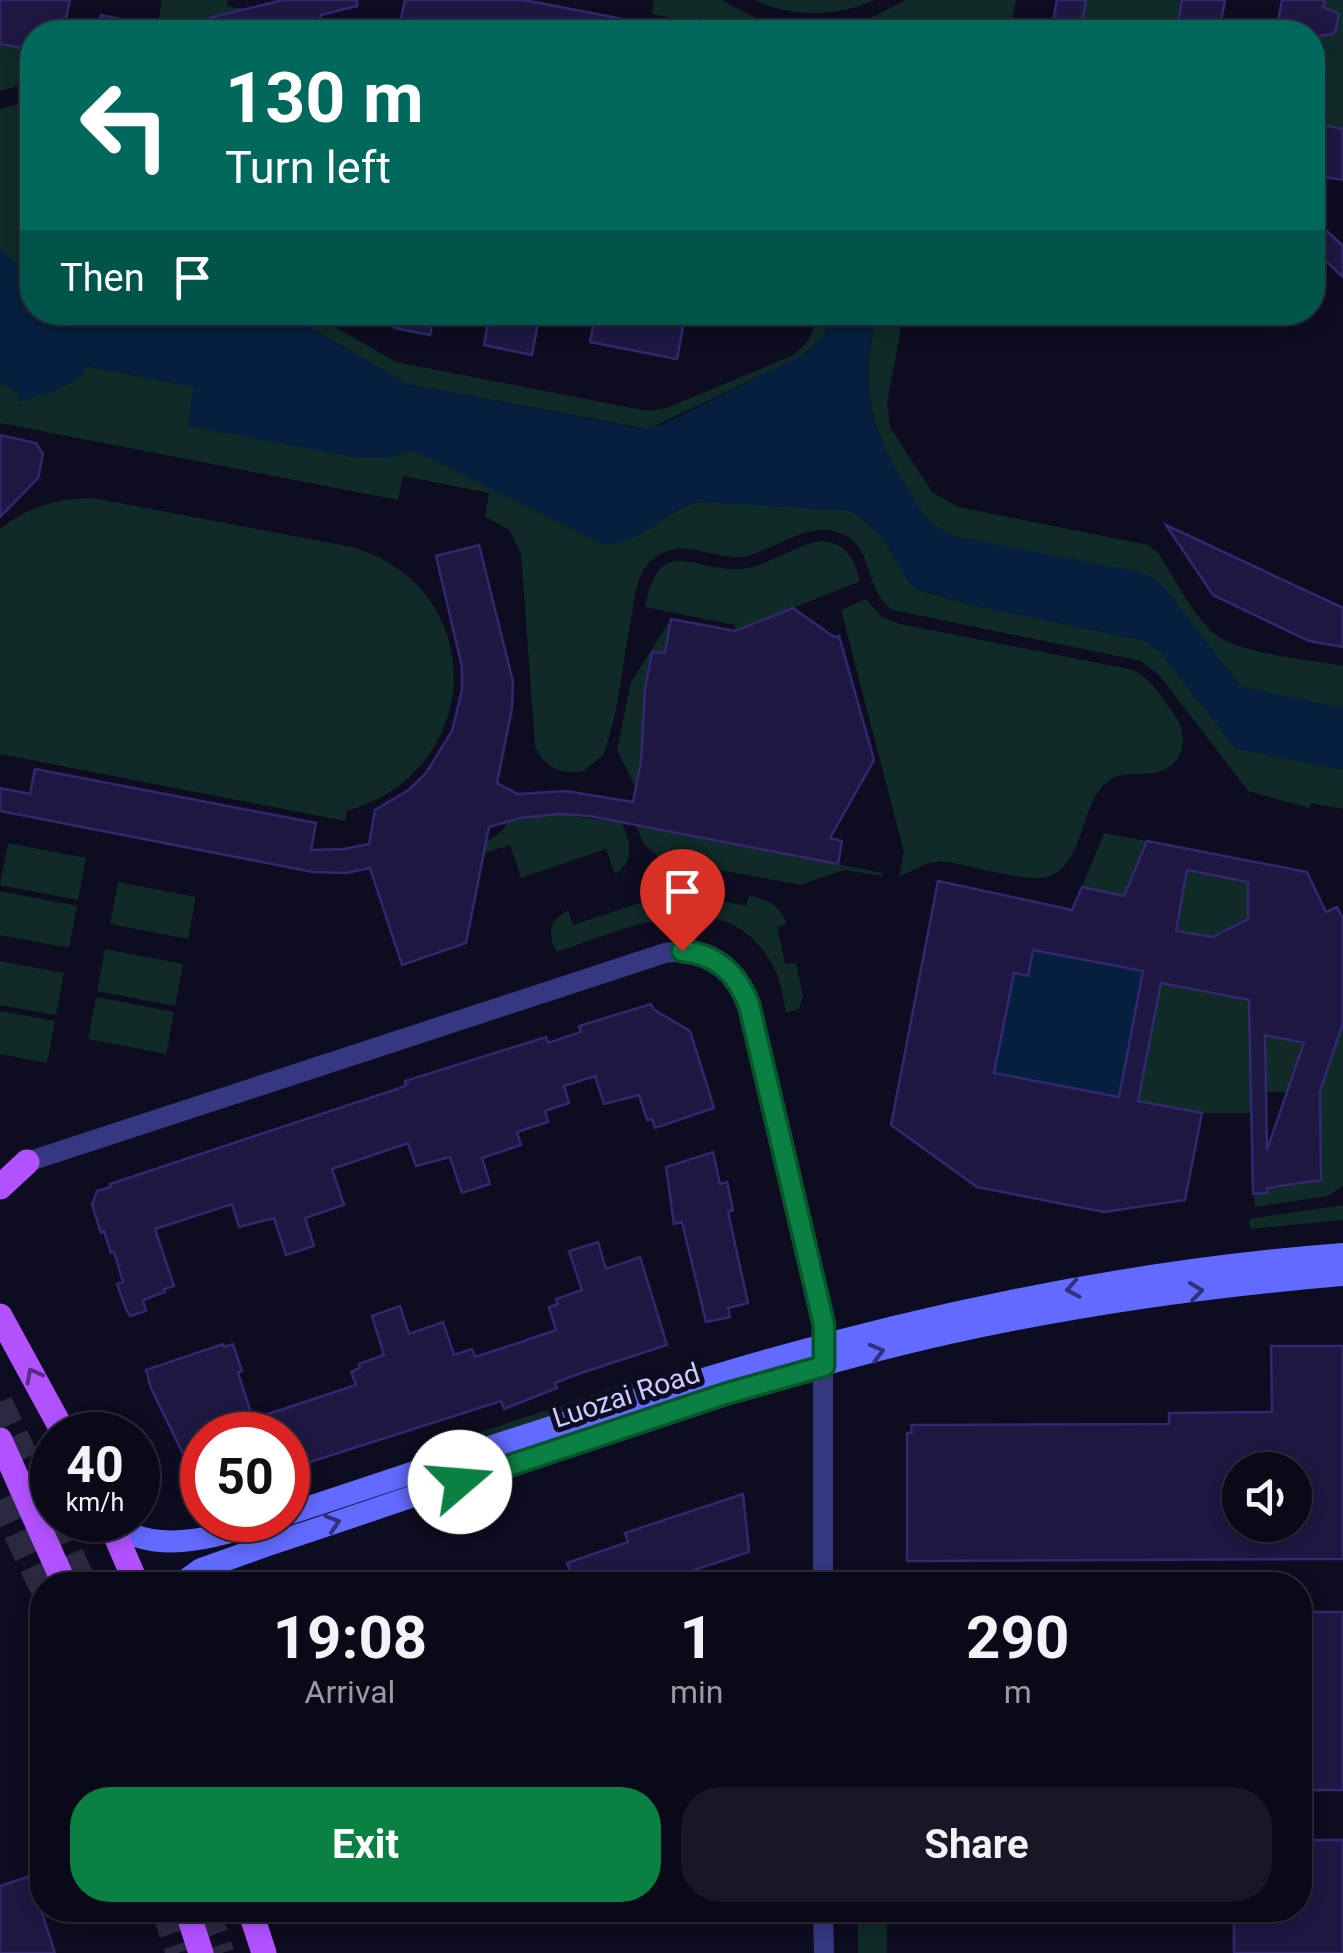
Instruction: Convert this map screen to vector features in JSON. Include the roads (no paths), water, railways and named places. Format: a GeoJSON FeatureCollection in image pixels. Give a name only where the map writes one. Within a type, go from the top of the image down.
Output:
{"type":"FeatureCollection","features":[{"type":"Feature","properties":{"kind":"main road"},"geometry":{"type":"LineString","coordinates":[[0,1162],[27,1162]]}},
{"type":"Feature","properties":{"kind":"main road"},"geometry":{"type":"LineString","coordinates":[[0,1187],[27,1162]]}},
{"type":"Feature","properties":{"kind":"main road","name":"Luozai Road"},"geometry":{"type":"LineString","coordinates":[[197,1572],[725,1394],[824,1356],[1065,1290],[1343,1254]]}},
{"type":"Feature","properties":{"kind":"main road","name":"Luozai Road"},"geometry":{"type":"LineString","coordinates":[[310,1507],[718,1374],[1077,1310],[1343,1275]]}},
{"type":"Feature","properties":{"kind":"main road"},"geometry":{"type":"LineString","coordinates":[[0,1316],[52,1412]]}},
{"type":"Feature","properties":{"kind":"main road"},"geometry":{"type":"LineString","coordinates":[[0,1440],[58,1572]]}},
{"type":"Feature","properties":{"kind":"main road"},"geometry":{"type":"LineString","coordinates":[[119,1542],[132,1572]]}},
{"type":"Feature","properties":{"kind":"main road"},"geometry":{"type":"LineString","coordinates":[[190,1922],[201,1953]]}},
{"type":"Feature","properties":{"kind":"main road"},"geometry":{"type":"LineString","coordinates":[[254,1922],[264,1953]]}},
{"type":"Feature","properties":{"kind":"street"},"geometry":{"type":"LineString","coordinates":[[27,1162],[658,955],[698,953],[728,970],[739,982],[749,1005],[824,1325],[824,1572]]}},
{"type":"Feature","properties":{"kind":"street"},"geometry":{"type":"LineString","coordinates":[[824,1922],[824,1953]]}},
{"type":"Feature","properties":{"kind":"water"},"geometry":{"type":"Polygon","coordinates":[[[0,250],[20,267],[20,325],[306,325],[407,384],[643,429],[662,425],[806,353],[828,325],[875,325],[868,382],[875,422],[892,462],[930,521],[952,536],[1152,577],[1240,685],[1343,708],[1343,770],[1235,748],[1161,653],[1147,641],[972,605],[914,588],[879,534],[848,511],[700,502],[686,506],[632,538],[603,544],[414,451],[389,458],[356,458],[187,426],[194,387],[86,366],[82,377],[55,391],[19,402],[18,393],[0,382],[0,250]]]}},
{"type":"Feature","properties":{"kind":"water"},"geometry":{"type":"Polygon","coordinates":[[[1037,928],[1143,971],[1119,1097],[994,1073],[1014,973],[1028,975],[1037,928]]]}},
{"type":"Feature","properties":{"kind":"tunnel"},"geometry":{"type":"LineString","coordinates":[[0,1402],[30,1465]]}},
{"type":"Feature","properties":{"kind":"tunnel"},"geometry":{"type":"LineString","coordinates":[[0,1500],[34,1572]]}},
{"type":"Feature","properties":{"kind":"tunnel"},"geometry":{"type":"LineString","coordinates":[[66,1542],[79,1572]]}},
{"type":"Feature","properties":{"kind":"tunnel"},"geometry":{"type":"LineString","coordinates":[[168,1922],[178,1953]]}},
{"type":"Feature","properties":{"kind":"tunnel"},"geometry":{"type":"LineString","coordinates":[[212,1922],[222,1953]]}}]}
